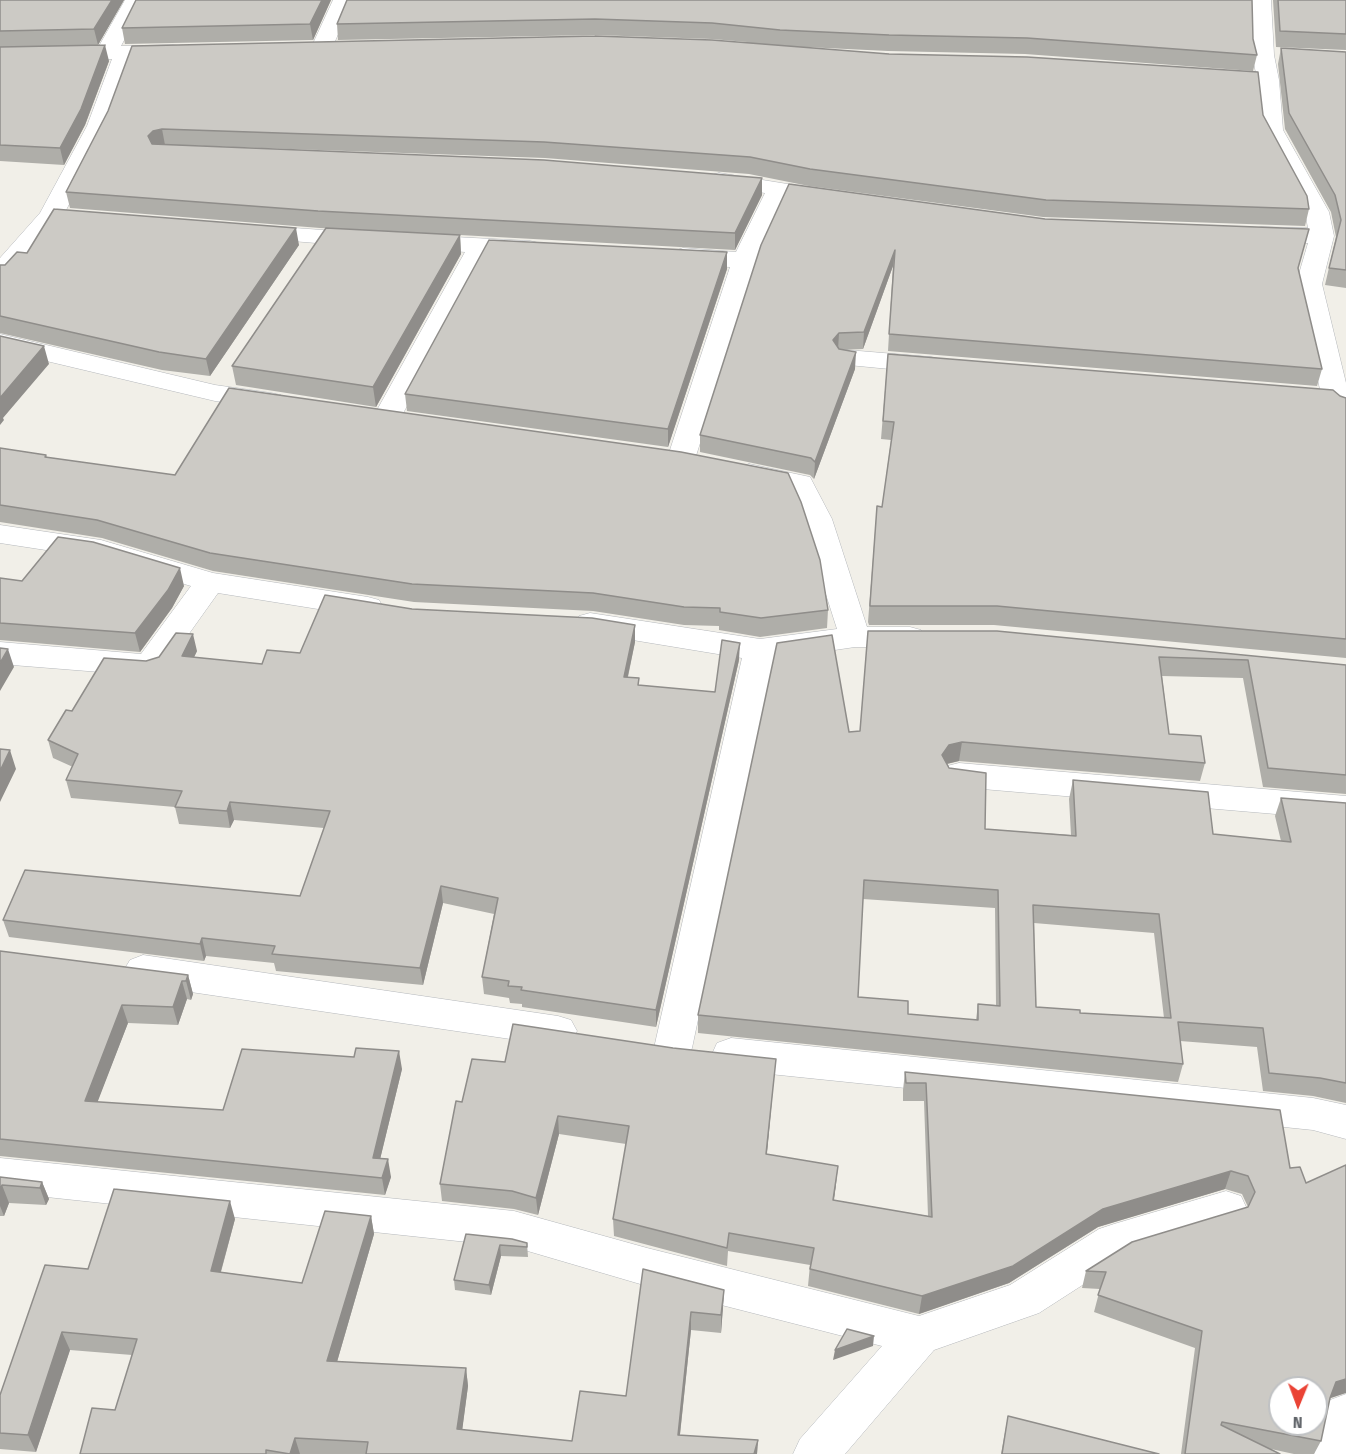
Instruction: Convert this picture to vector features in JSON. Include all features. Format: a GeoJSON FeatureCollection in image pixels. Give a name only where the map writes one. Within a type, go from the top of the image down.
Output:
{"type":"FeatureCollection","features":[{"type":"Feature","properties":{"kind":"street"},"geometry":{"type":"LineString","coordinates":[[0,273],[62,217],[98,126],[116,52],[135,0]]}},
{"type":"Feature","properties":{"kind":"street"},"geometry":{"type":"LineString","coordinates":[[298,50],[332,49],[343,0]]}},
{"type":"Feature","properties":{"kind":"street"},"geometry":{"type":"LineString","coordinates":[[1261,0],[1275,56],[1268,80],[1272,130],[1317,212],[1322,236],[1309,284],[1332,400]]}},
{"type":"Feature","properties":{"kind":"street"},"geometry":{"type":"LineString","coordinates":[[0,55],[194,51]]}},
{"type":"Feature","properties":{"kind":"street"},"geometry":{"type":"LineString","coordinates":[[1197,76],[1268,80]]}},
{"type":"Feature","properties":{"kind":"street"},"geometry":{"type":"LineString","coordinates":[[693,178],[749,183],[856,201]]}},
{"type":"Feature","properties":{"kind":"street"},"geometry":{"type":"LineString","coordinates":[[779,189],[745,260],[691,461],[800,483],[818,519],[855,637]]}},
{"type":"Feature","properties":{"kind":"street"},"geometry":{"type":"LineString","coordinates":[[227,230],[313,247],[481,246],[553,249]]}},
{"type":"Feature","properties":{"kind":"street"},"geometry":{"type":"LineString","coordinates":[[1240,233],[1322,236]]}},
{"type":"Feature","properties":{"kind":"street"},"geometry":{"type":"LineString","coordinates":[[386,419],[481,246]]}},
{"type":"Feature","properties":{"kind":"street"},"geometry":{"type":"LineString","coordinates":[[661,255],[745,260]]}},
{"type":"Feature","properties":{"kind":"street"},"geometry":{"type":"LineString","coordinates":[[0,342],[221,383],[295,405]]}},
{"type":"Feature","properties":{"kind":"street"},"geometry":{"type":"LineString","coordinates":[[847,358],[954,367]]}},
{"type":"Feature","properties":{"kind":"street"},"geometry":{"type":"LineString","coordinates":[[0,534],[101,549],[210,582],[391,611]]}},
{"type":"Feature","properties":{"kind":"street"},"geometry":{"type":"LineString","coordinates":[[0,653],[150,665],[210,582]]}},
{"type":"Feature","properties":{"kind":"street"},"geometry":{"type":"LineString","coordinates":[[557,622],[593,623],[760,650],[855,637],[936,637]]}},
{"type":"Feature","properties":{"kind":"street"},"geometry":{"type":"LineString","coordinates":[[760,650],[656,1046],[1313,1114],[1346,1122]]}},
{"type":"Feature","properties":{"kind":"street"},"geometry":{"type":"LineString","coordinates":[[959,775],[1346,808]]}},
{"type":"Feature","properties":{"kind":"street"},"geometry":{"type":"LineString","coordinates":[[106,966],[236,982],[591,1036]]}},
{"type":"Feature","properties":{"kind":"street"},"geometry":{"type":"LineString","coordinates":[[0,1175],[514,1229],[647,1268],[919,1336]]}},
{"type":"Feature","properties":{"kind":"street"},"geometry":{"type":"LineString","coordinates":[[816,1454],[919,1336],[1024,1299],[1114,1242],[1227,1209]]}},
{"type":"Feature","properties":{"kind":"street"},"geometry":{"type":"LineString","coordinates":[[1337,1454],[1346,1415]]}},
{"type":"Feature","properties":{"kind":"building"},"geometry":{"type":"Polygon","coordinates":[[[0,0],[112,0],[94,29],[0,31],[0,0]]]}},
{"type":"Feature","properties":{"kind":"building"},"geometry":{"type":"Polygon","coordinates":[[[136,0],[322,0],[310,24],[122,28],[136,0]]]}},
{"type":"Feature","properties":{"kind":"building"},"geometry":{"type":"Polygon","coordinates":[[[347,0],[1252,0],[1253,39],[1257,55],[1027,38],[889,35],[780,30],[712,23],[595,19],[337,24],[347,0]]]}},
{"type":"Feature","properties":{"kind":"building"},"geometry":{"type":"Polygon","coordinates":[[[1278,0],[1346,0],[1346,34],[1280,31],[1278,0]]]}},
{"type":"Feature","properties":{"kind":"building"},"geometry":{"type":"Polygon","coordinates":[[[595,36],[712,40],[889,54],[1027,57],[1258,72],[1263,115],[1307,196],[1309,209],[1046,200],[810,169],[750,157],[544,142],[162,129],[153,131],[148,136],[152,144],[544,160],[762,178],[735,233],[318,211],[66,192],[108,111],[132,46],[595,36]]]}},
{"type":"Feature","properties":{"kind":"building"},"geometry":{"type":"Polygon","coordinates":[[[105,45],[81,109],[60,148],[0,145],[0,47],[105,45]]]}},
{"type":"Feature","properties":{"kind":"building"},"geometry":{"type":"Polygon","coordinates":[[[1281,48],[1346,52],[1346,270],[1329,268],[1341,220],[1335,195],[1289,113],[1281,48]]]}},
{"type":"Feature","properties":{"kind":"building"},"geometry":{"type":"Polygon","coordinates":[[[789,184],[1045,219],[1309,229],[1298,268],[1322,369],[889,334],[895,250],[864,332],[839,333],[833,340],[839,349],[856,352],[815,462],[811,458],[700,435],[761,245],[789,184]]]}},
{"type":"Feature","properties":{"kind":"building"},"geometry":{"type":"Polygon","coordinates":[[[54,209],[296,228],[206,359],[159,352],[0,316],[0,265],[5,265],[17,252],[27,253],[54,209]]]}},
{"type":"Feature","properties":{"kind":"building"},"geometry":{"type":"Polygon","coordinates":[[[326,228],[460,235],[373,387],[232,366],[326,228]]]}},
{"type":"Feature","properties":{"kind":"building"},"geometry":{"type":"Polygon","coordinates":[[[489,240],[727,252],[668,429],[405,394],[489,240]]]}},
{"type":"Feature","properties":{"kind":"building"},"geometry":{"type":"Polygon","coordinates":[[[0,336],[44,346],[0,398],[0,336]]]}},
{"type":"Feature","properties":{"kind":"building"},"geometry":{"type":"Polygon","coordinates":[[[888,354],[1333,390],[1346,398],[1346,639],[997,606],[870,606],[877,506],[882,507],[894,422],[883,421],[888,354]]]}},
{"type":"Feature","properties":{"kind":"building"},"geometry":{"type":"Polygon","coordinates":[[[229,388],[681,452],[788,473],[801,502],[820,560],[828,610],[761,618],[720,612],[720,608],[684,607],[593,593],[412,584],[210,553],[97,520],[0,505],[0,448],[46,455],[45,457],[175,475],[229,388]]]}},
{"type":"Feature","properties":{"kind":"building"},"geometry":{"type":"Polygon","coordinates":[[[58,537],[93,542],[180,568],[168,590],[135,633],[0,623],[0,578],[22,581],[58,537]]]}},
{"type":"Feature","properties":{"kind":"building"},"geometry":{"type":"Polygon","coordinates":[[[325,595],[412,609],[592,618],[635,625],[624,677],[639,678],[638,685],[715,692],[722,640],[740,643],[656,1010],[521,990],[522,987],[508,986],[509,981],[482,977],[498,898],[441,886],[420,968],[272,954],[275,946],[202,938],[200,944],[3,920],[25,870],[300,896],[330,811],[230,802],[227,811],[175,807],[182,791],[66,780],[78,754],[48,740],[66,710],[72,711],[104,658],[146,661],[159,657],[176,633],[193,634],[182,656],[262,664],[267,650],[300,653],[325,595]]]}},
{"type":"Feature","properties":{"kind":"building"},"geometry":{"type":"Polygon","coordinates":[[[868,631],[997,631],[1346,665],[1346,775],[1268,768],[1248,660],[1159,657],[1169,734],[1201,736],[1205,763],[962,742],[949,745],[942,755],[949,768],[986,773],[985,829],[1076,836],[1073,780],[1208,792],[1213,834],[1291,842],[1281,798],[1346,803],[1346,1083],[1269,1073],[1263,1028],[1178,1022],[1183,1064],[698,1015],[777,643],[832,635],[849,732],[860,731],[868,631]],[[864,880],[858,997],[908,1001],[908,1014],[978,1020],[978,1004],[1000,1006],[998,890],[864,880]],[[1033,905],[1036,1007],[1080,1010],[1080,1013],[1171,1018],[1159,914],[1033,905]]]}},
{"type":"Feature","properties":{"kind":"building"},"geometry":{"type":"Polygon","coordinates":[[[0,648],[8,649],[0,663],[0,648]]]}},
{"type":"Feature","properties":{"kind":"building"},"geometry":{"type":"Polygon","coordinates":[[[0,749],[10,750],[0,771],[0,749]]]}},
{"type":"Feature","properties":{"kind":"building"},"geometry":{"type":"Polygon","coordinates":[[[0,951],[188,975],[186,981],[182,981],[173,1007],[122,1005],[85,1101],[223,1110],[242,1049],[354,1057],[356,1048],[399,1051],[373,1158],[388,1159],[382,1178],[0,1139],[0,951]]]}},
{"type":"Feature","properties":{"kind":"building"},"geometry":{"type":"Polygon","coordinates":[[[513,1024],[673,1048],[776,1059],[766,1154],[838,1166],[833,1200],[932,1217],[926,1083],[906,1083],[905,1072],[1280,1110],[1290,1168],[1300,1167],[1306,1183],[1346,1165],[1346,1379],[1336,1382],[1328,1408],[1328,1376],[1268,1376],[1268,1431],[1222,1422],[1221,1425],[1280,1454],[1185,1454],[1202,1331],[1098,1295],[1106,1272],[1086,1271],[1132,1242],[1248,1207],[1255,1192],[1248,1176],[1231,1171],[1103,1209],[1013,1266],[922,1296],[810,1269],[814,1248],[729,1233],[727,1248],[613,1219],[629,1126],[558,1116],[536,1198],[512,1191],[440,1184],[456,1101],[462,1102],[472,1059],[505,1062],[513,1024]]]}},
{"type":"Feature","properties":{"kind":"building"},"geometry":{"type":"Polygon","coordinates":[[[0,1177],[42,1182],[40,1188],[2,1185],[0,1190],[0,1177]]]}},
{"type":"Feature","properties":{"kind":"building"},"geometry":{"type":"Polygon","coordinates":[[[114,1189],[230,1201],[211,1271],[302,1283],[325,1211],[371,1216],[327,1361],[466,1368],[457,1429],[572,1441],[580,1391],[626,1396],[643,1269],[724,1290],[721,1315],[691,1312],[678,1435],[758,1440],[754,1454],[366,1454],[368,1442],[295,1438],[290,1454],[266,1450],[266,1454],[80,1454],[92,1408],[115,1410],[137,1339],[62,1332],[28,1435],[0,1433],[0,1395],[45,1265],[88,1269],[114,1189]]]}},
{"type":"Feature","properties":{"kind":"building"},"geometry":{"type":"Polygon","coordinates":[[[466,1234],[512,1239],[527,1243],[527,1247],[500,1245],[489,1285],[454,1280],[466,1234]]]}},
{"type":"Feature","properties":{"kind":"building"},"geometry":{"type":"Polygon","coordinates":[[[847,1329],[874,1336],[835,1350],[847,1329]]]}},
{"type":"Feature","properties":{"kind":"building"},"geometry":{"type":"Polygon","coordinates":[[[1008,1416],[1159,1454],[1002,1454],[1008,1416]]]}},
{"type":"Feature","properties":{"kind":"building"},"geometry":{"type":"Polygon","coordinates":[[[1295,1436],[1322,1436],[1321,1441],[1295,1436]]]}}]}
